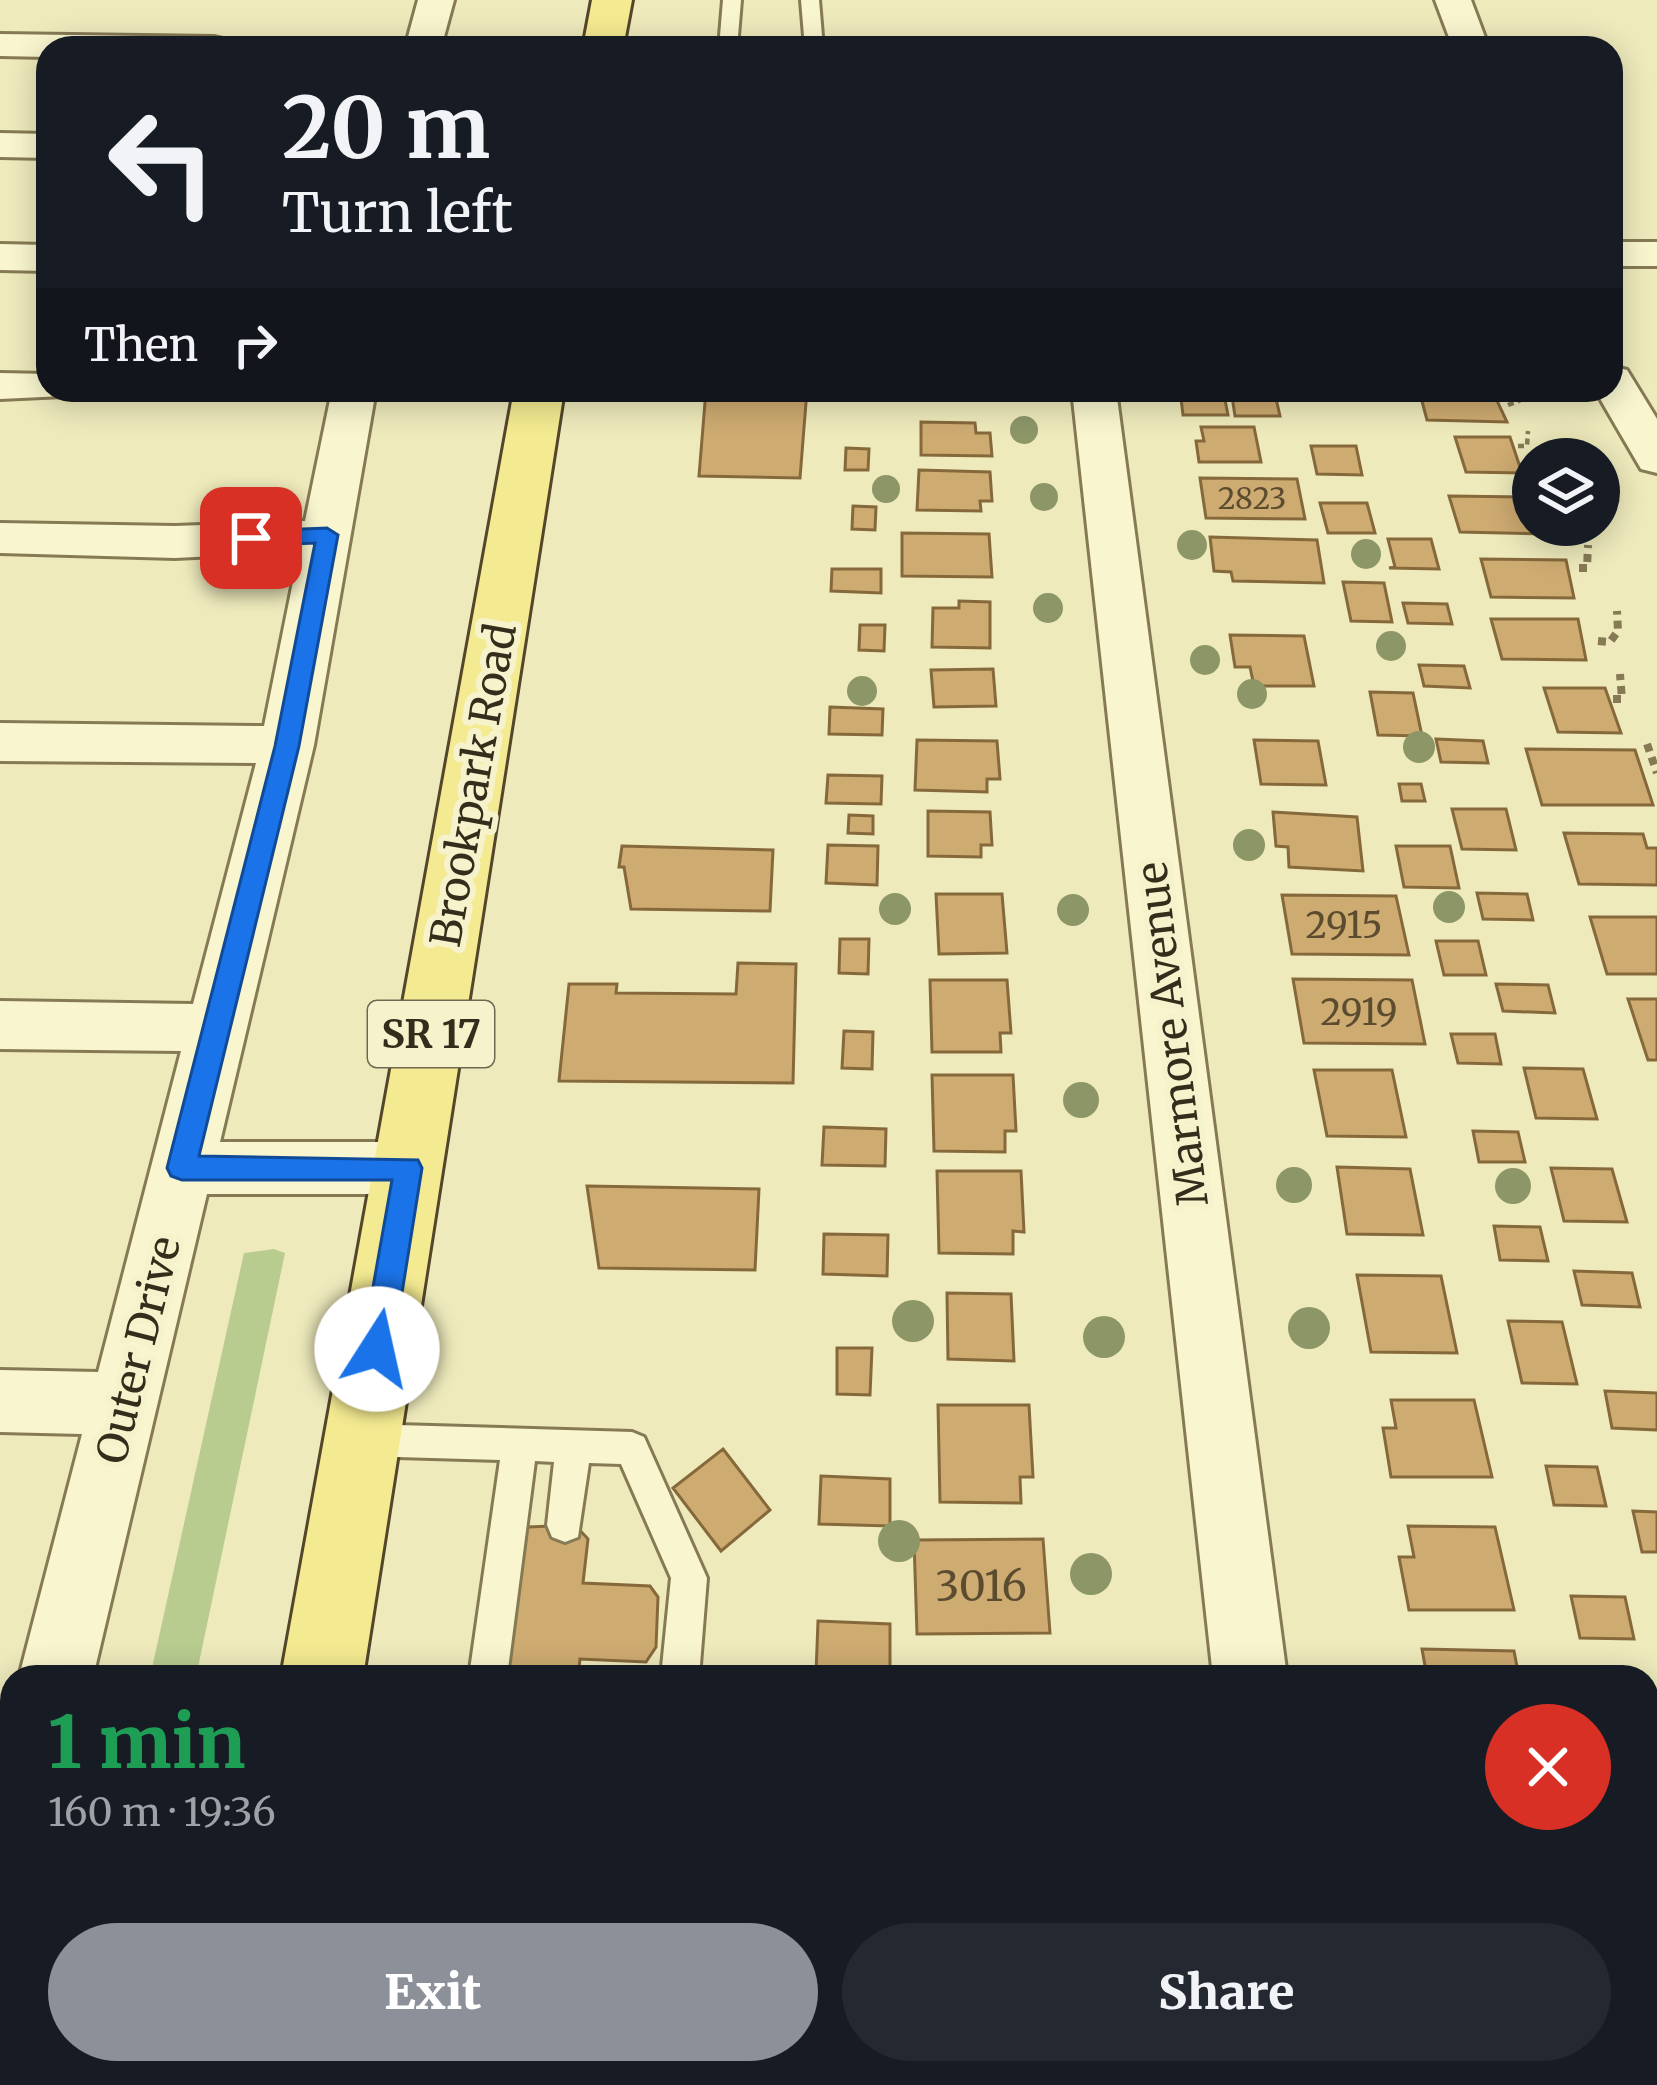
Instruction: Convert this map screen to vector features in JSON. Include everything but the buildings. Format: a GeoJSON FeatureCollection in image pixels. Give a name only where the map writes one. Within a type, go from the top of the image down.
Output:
{"type":"FeatureCollection","features":[{"type":"Feature","properties":{"kind":"main road"},"geometry":{"type":"LineString","coordinates":[[605,36],[612,0]]}},
{"type":"Feature","properties":{"kind":"main road","name":"Brookpark Road"},"geometry":{"type":"LineString","coordinates":[[324,1665],[537,402]]}},
{"type":"Feature","properties":{"kind":"street"},"geometry":{"type":"LineString","coordinates":[[427,36],[436,0]]}},
{"type":"Feature","properties":{"kind":"street"},"geometry":{"type":"LineString","coordinates":[[1453,0],[1466,36]]}},
{"type":"Feature","properties":{"kind":"street"},"geometry":{"type":"LineString","coordinates":[[0,45],[36,46]]}},
{"type":"Feature","properties":{"kind":"street"},"geometry":{"type":"LineString","coordinates":[[0,145],[36,146]]}},
{"type":"Feature","properties":{"kind":"street"},"geometry":{"type":"LineString","coordinates":[[1623,254],[1657,254]]}},
{"type":"Feature","properties":{"kind":"street"},"geometry":{"type":"LineString","coordinates":[[0,257],[36,258]]}},
{"type":"Feature","properties":{"kind":"street"},"geometry":{"type":"LineString","coordinates":[[0,386],[36,387]]}},
{"type":"Feature","properties":{"kind":"street"},"geometry":{"type":"LineString","coordinates":[[1623,400],[1657,459]]}},
{"type":"Feature","properties":{"kind":"street","name":"Outer Drive"},"geometry":{"type":"LineString","coordinates":[[59,1665],[287,746],[352,402]]}},
{"type":"Feature","properties":{"kind":"street","name":"Marmore Avenue"},"geometry":{"type":"LineString","coordinates":[[1095,402],[1249,1665]]}},
{"type":"Feature","properties":{"kind":"street"},"geometry":{"type":"LineString","coordinates":[[0,538],[175,542],[327,535]]}},
{"type":"Feature","properties":{"kind":"street"},"geometry":{"type":"LineString","coordinates":[[0,742],[287,746]]}},
{"type":"Feature","properties":{"kind":"street"},"geometry":{"type":"LineString","coordinates":[[0,1025],[214,1028]]}},
{"type":"Feature","properties":{"kind":"street"},"geometry":{"type":"LineString","coordinates":[[182,1168],[408,1168]]}},
{"type":"Feature","properties":{"kind":"street"},"geometry":{"type":"LineString","coordinates":[[0,1401],[126,1404]]}},
{"type":"Feature","properties":{"kind":"lane"},"geometry":{"type":"LineString","coordinates":[[729,36],[732,0]]}},
{"type":"Feature","properties":{"kind":"lane"},"geometry":{"type":"LineString","coordinates":[[810,0],[813,36]]}},
{"type":"Feature","properties":{"kind":"lane"},"geometry":{"type":"LineString","coordinates":[[362,1440],[632,1448],[689,1578],[681,1665]]}},
{"type":"Feature","properties":{"kind":"lane"},"geometry":{"type":"LineString","coordinates":[[490,1665],[520,1445]]}},
{"type":"Feature","properties":{"kind":"lane"},"geometry":{"type":"LineString","coordinates":[[565,1525],[573,1447]]}},
{"type":"Feature","properties":{"kind":"path"},"geometry":{"type":"LineString","coordinates":[[1508,405],[1516,402]]}},
{"type":"Feature","properties":{"kind":"path"},"geometry":{"type":"LineString","coordinates":[[1528,431],[1528,438]]}},
{"type":"Feature","properties":{"kind":"path"},"geometry":{"type":"LineString","coordinates":[[1579,568],[1588,568],[1588,546]]}},
{"type":"Feature","properties":{"kind":"path"},"geometry":{"type":"LineString","coordinates":[[1598,641],[1610,642],[1618,631],[1617,611]]}},
{"type":"Feature","properties":{"kind":"path"},"geometry":{"type":"LineString","coordinates":[[1613,699],[1622,699],[1620,674]]}},
{"type":"Feature","properties":{"kind":"path"},"geometry":{"type":"LineString","coordinates":[[1647,744],[1657,773]]}},
{"type":"Feature","properties":{"kind":"green space"},"geometry":{"type":"Polygon","coordinates":[[[274,1249],[285,1253],[199,1665],[153,1665],[244,1253],[274,1249]]]}},
{"type":"Feature","properties":{"kind":"route"},"geometry":{"type":"LineString","coordinates":[[251,538],[327,535],[287,746],[182,1168],[408,1168],[377,1349]]}}]}
